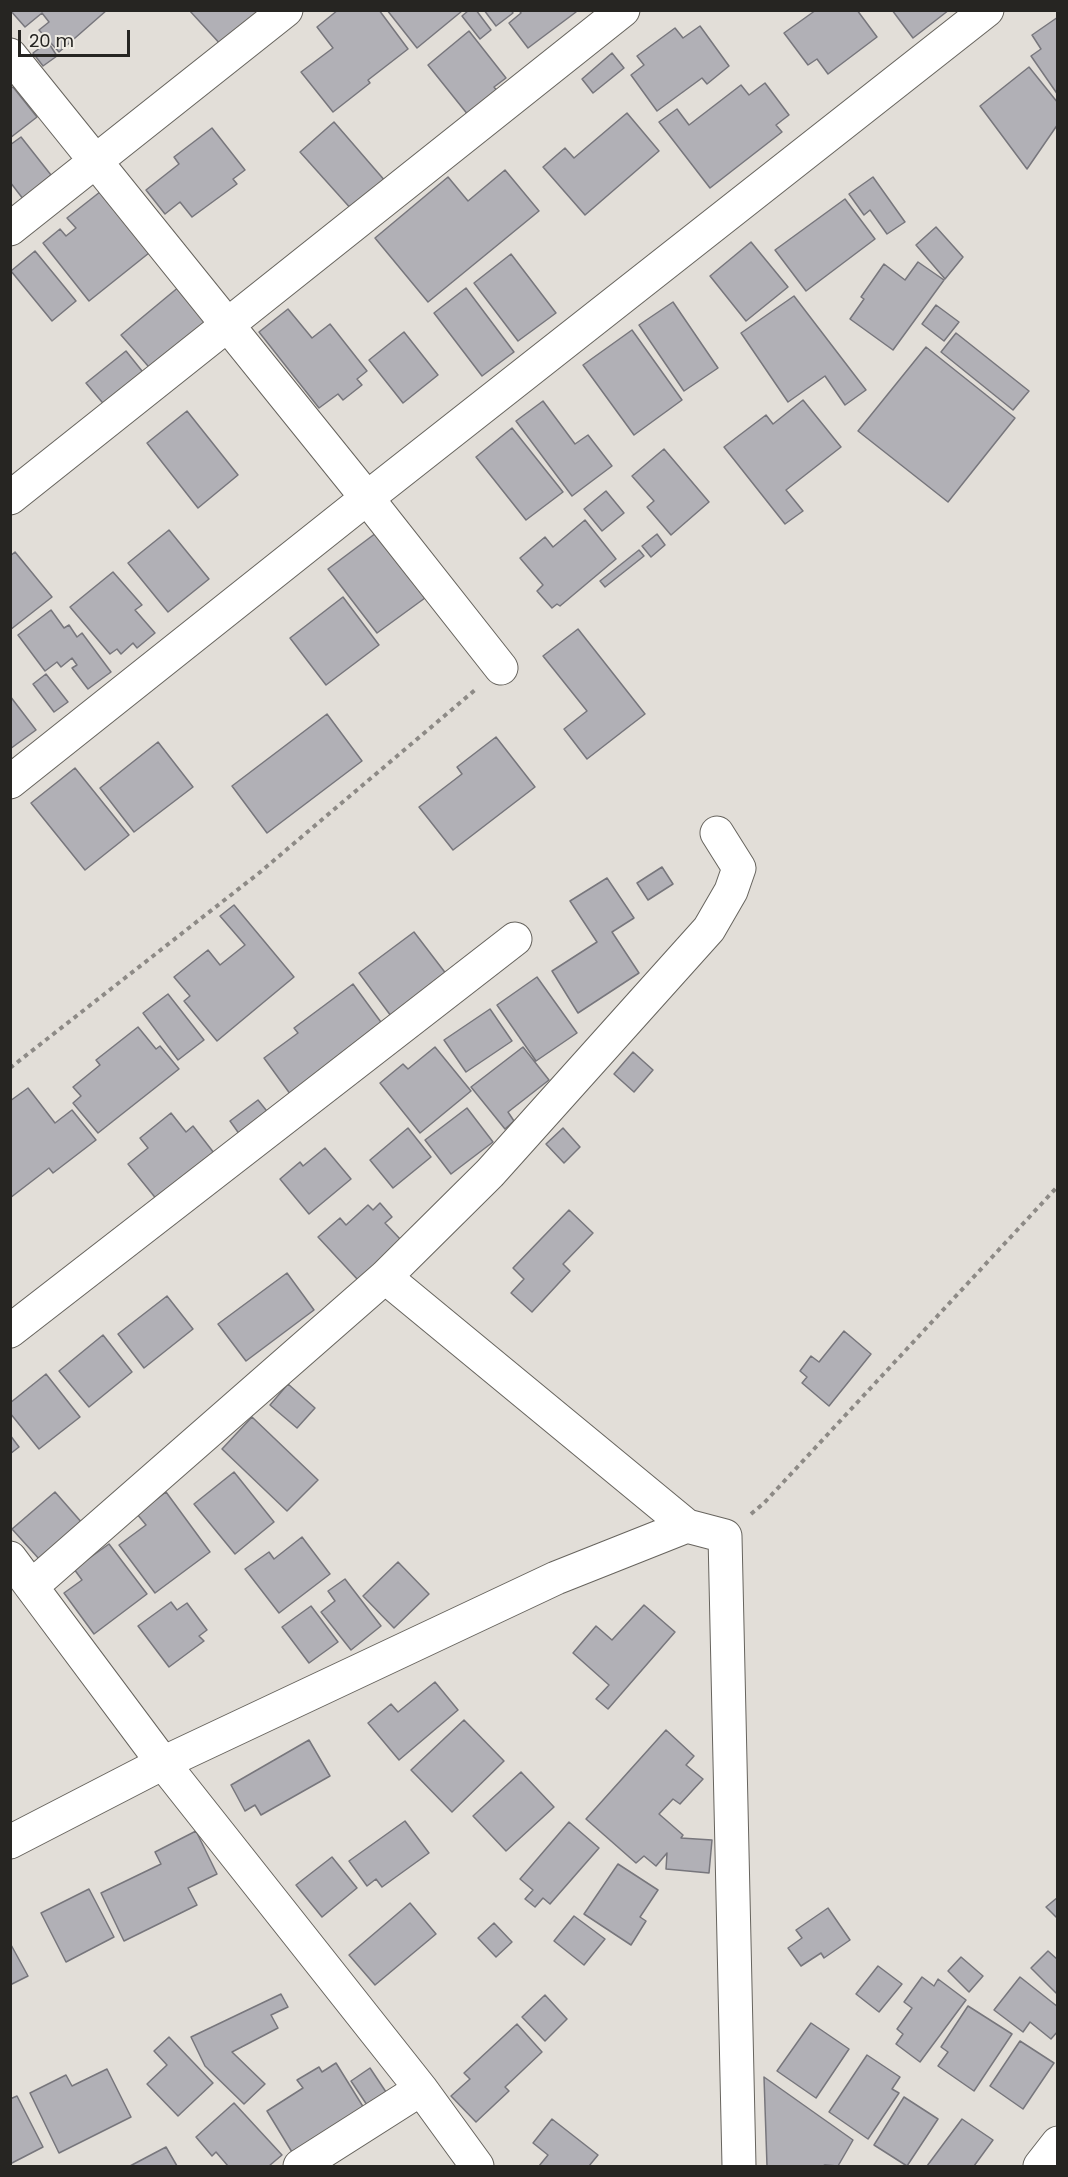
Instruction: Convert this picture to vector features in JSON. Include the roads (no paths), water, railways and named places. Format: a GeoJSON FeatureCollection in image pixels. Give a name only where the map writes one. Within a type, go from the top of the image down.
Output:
{"type":"FeatureCollection","features":[{"type":"Feature","properties":{"kind":"street"},"geometry":{"type":"LineString","coordinates":[[10,229],[286,10]]}},
{"type":"Feature","properties":{"kind":"street"},"geometry":{"type":"LineString","coordinates":[[10,498],[623,10]]}},
{"type":"Feature","properties":{"kind":"street"},"geometry":{"type":"LineString","coordinates":[[10,782],[987,10]]}},
{"type":"Feature","properties":{"kind":"street"},"geometry":{"type":"LineString","coordinates":[[10,55],[501,668]]}},
{"type":"Feature","properties":{"kind":"street"},"geometry":{"type":"LineString","coordinates":[[32,1586],[385,1277],[490,1173],[710,929],[731,891],[739,868],[717,833]]}},
{"type":"Feature","properties":{"kind":"street"},"geometry":{"type":"LineString","coordinates":[[10,1331],[515,939]]}},
{"type":"Feature","properties":{"kind":"street"},"geometry":{"type":"LineString","coordinates":[[385,1277],[687,1526],[724,1536],[739,2166]]}},
{"type":"Feature","properties":{"kind":"street"},"geometry":{"type":"LineString","coordinates":[[10,1842],[163,1763],[556,1578],[687,1526]]}},
{"type":"Feature","properties":{"kind":"street"},"geometry":{"type":"LineString","coordinates":[[10,1558],[163,1763],[421,2089],[477,2166]]}},
{"type":"Feature","properties":{"kind":"street"},"geometry":{"type":"LineString","coordinates":[[300,2166],[421,2089]]}},
{"type":"Feature","properties":{"kind":"street"},"geometry":{"type":"LineString","coordinates":[[1040,2166],[1058,2143]]}}]}
